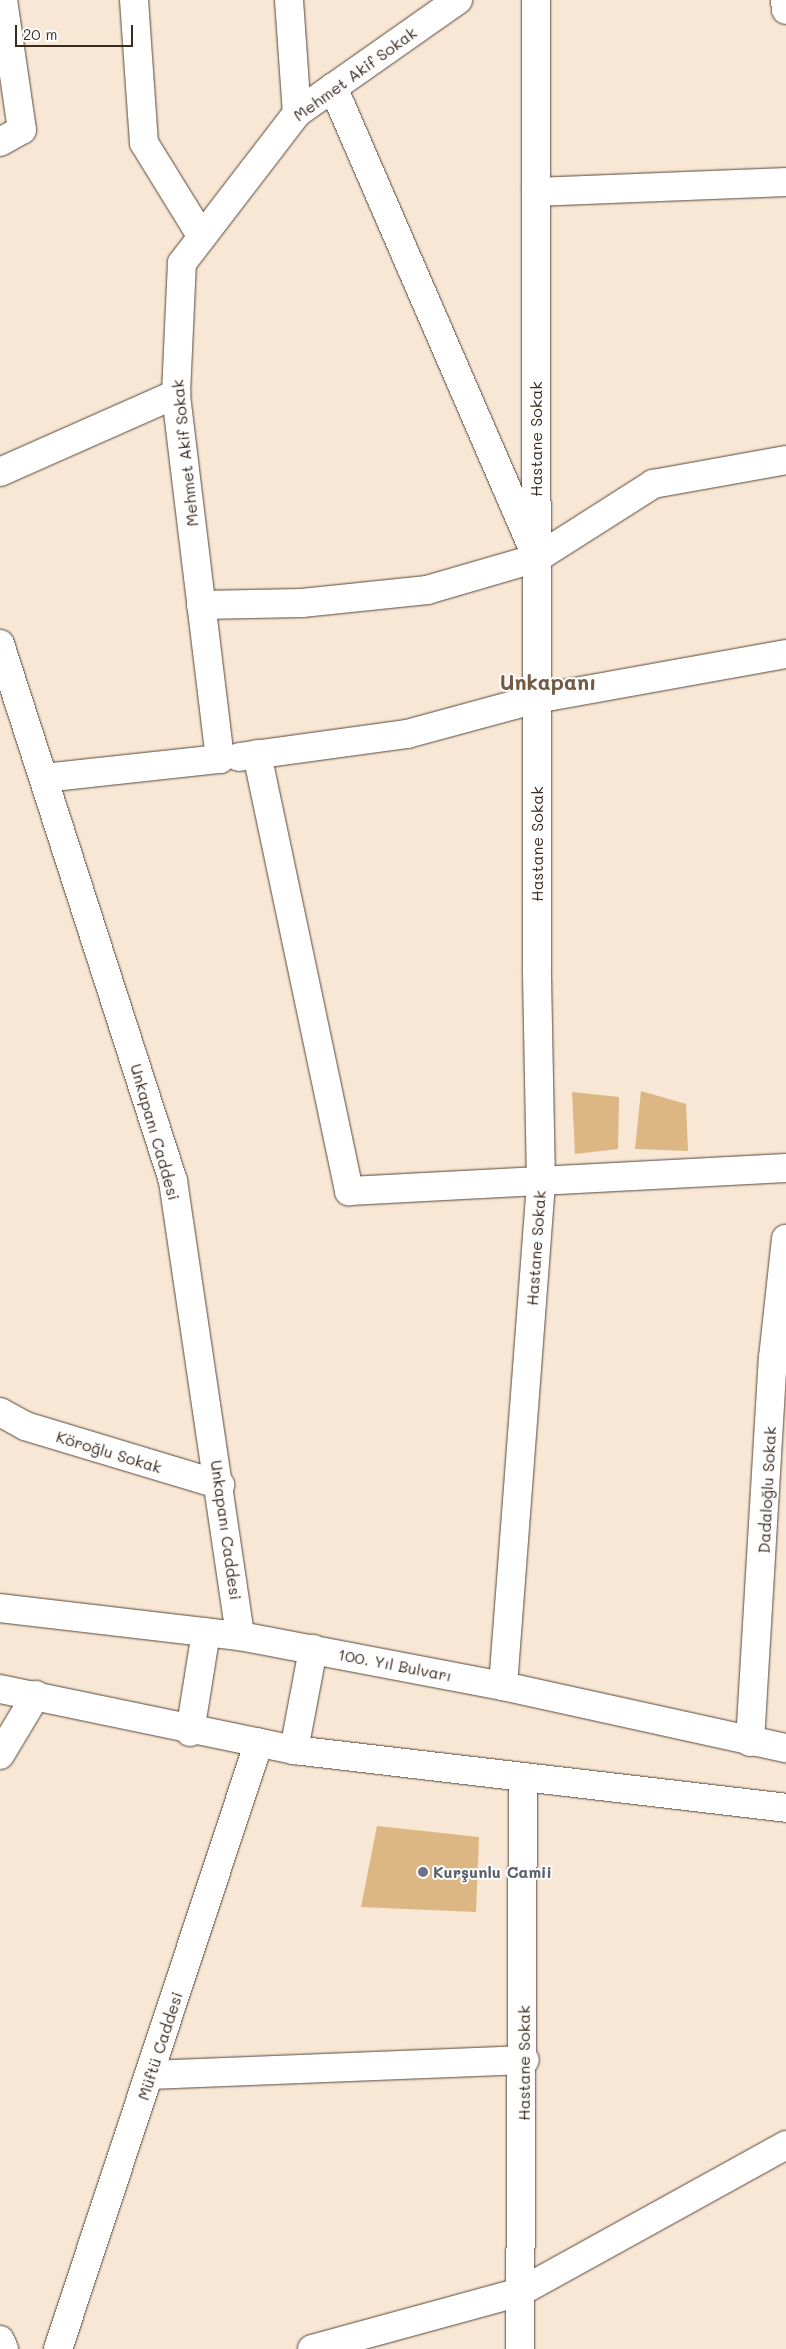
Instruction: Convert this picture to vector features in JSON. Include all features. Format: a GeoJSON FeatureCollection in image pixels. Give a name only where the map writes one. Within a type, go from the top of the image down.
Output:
{"type":"FeatureCollection","features":[{"type":"Feature","properties":{"kind":"street"},"geometry":{"type":"LineString","coordinates":[[0,142],[22,130],[3,0]]}},
{"type":"Feature","properties":{"kind":"street"},"geometry":{"type":"LineString","coordinates":[[134,0],[144,143],[202,237]]}},
{"type":"Feature","properties":{"kind":"street"},"geometry":{"type":"LineString","coordinates":[[289,0],[296,113]]}},
{"type":"Feature","properties":{"kind":"street","name":"Mehmet Akif Sokak"},"geometry":{"type":"LineString","coordinates":[[220,759],[176,394],[182,263],[296,113],[458,0]]}},
{"type":"Feature","properties":{"kind":"street","name":"Hastane Sokak"},"geometry":{"type":"LineString","coordinates":[[503,1686],[542,1184],[536,699],[536,0]]}},
{"type":"Feature","properties":{"kind":"street"},"geometry":{"type":"LineString","coordinates":[[785,0],[786,10]]}},
{"type":"Feature","properties":{"kind":"street"},"geometry":{"type":"LineString","coordinates":[[333,87],[537,558]]}},
{"type":"Feature","properties":{"kind":"street"},"geometry":{"type":"LineString","coordinates":[[536,192],[786,182]]}},
{"type":"Feature","properties":{"kind":"street"},"geometry":{"type":"LineString","coordinates":[[0,472],[176,394]]}},
{"type":"Feature","properties":{"kind":"street"},"geometry":{"type":"LineString","coordinates":[[201,605],[302,603],[427,590],[537,558],[653,484],[786,460]]}},
{"type":"Feature","properties":{"kind":"street","name":"Unkapanı Caddesi"},"geometry":{"type":"LineString","coordinates":[[0,644],[173,1181],[220,1485],[240,1636]]}},
{"type":"Feature","properties":{"kind":"street"},"geometry":{"type":"LineString","coordinates":[[44,778],[220,759],[407,734],[536,699],[786,654]]}},
{"type":"Feature","properties":{"kind":"street"},"geometry":{"type":"LineString","coordinates":[[256,754],[349,1191],[542,1184],[786,1168]]}},
{"type":"Feature","properties":{"kind":"street","name":"Dadaloğlu Sokak"},"geometry":{"type":"LineString","coordinates":[[750,1742],[774,1358],[786,1238]]}},
{"type":"Feature","properties":{"kind":"street","name":"Köroğlu Sokak"},"geometry":{"type":"LineString","coordinates":[[0,1412],[24,1426],[220,1485]]}},
{"type":"Feature","properties":{"kind":"street","name":"100. Yıl Bulvarı"},"geometry":{"type":"LineString","coordinates":[[0,1608],[240,1636],[503,1686],[750,1742],[786,1748]]}},
{"type":"Feature","properties":{"kind":"street"},"geometry":{"type":"LineString","coordinates":[[190,1732],[206,1632]]}},
{"type":"Feature","properties":{"kind":"street"},"geometry":{"type":"LineString","coordinates":[[294,1750],[314,1650]]}},
{"type":"Feature","properties":{"kind":"street"},"geometry":{"type":"LineString","coordinates":[[0,1689],[36,1695],[190,1732],[259,1742],[294,1750],[786,1808]]}},
{"type":"Feature","properties":{"kind":"street"},"geometry":{"type":"LineString","coordinates":[[0,1755],[36,1695]]}},
{"type":"Feature","properties":{"kind":"street","name":"Müftü Caddesi"},"geometry":{"type":"LineString","coordinates":[[58,2349],[151,2076],[259,1742]]}},
{"type":"Feature","properties":{"kind":"street","name":"Hastane Sokak"},"geometry":{"type":"LineString","coordinates":[[520,2349],[524,2060],[523,1778]]}},
{"type":"Feature","properties":{"kind":"street"},"geometry":{"type":"LineString","coordinates":[[151,2076],[524,2060]]}},
{"type":"Feature","properties":{"kind":"street"},"geometry":{"type":"LineString","coordinates":[[312,2349],[520,2292],[786,2145]]}},
{"type":"Feature","properties":{"kind":"street"},"geometry":{"type":"LineString","coordinates":[[0,2340],[4,2349]]}},
{"type":"Feature","properties":{"kind":"building"},"geometry":{"type":"Polygon","coordinates":[[[641,1091],[686,1104],[688,1151],[635,1149],[641,1091]]]}},
{"type":"Feature","properties":{"kind":"building"},"geometry":{"type":"Polygon","coordinates":[[[572,1092],[619,1097],[618,1149],[575,1154],[572,1092]]]}},
{"type":"Feature","properties":{"kind":"building","name":"Kurşunlu Camii"},"geometry":{"type":"Polygon","coordinates":[[[377,1826],[479,1837],[476,1912],[361,1907],[377,1826]]]}},
{"type":"Feature","properties":{"kind":"place","name":"Kurşunlu Camii"},"geometry":{"type":"Point","coordinates":[423,1872]}},
{"type":"Feature","properties":{"kind":"district","name":"Unkapanı"},"geometry":{"type":"Point","coordinates":[548,682]}}]}
